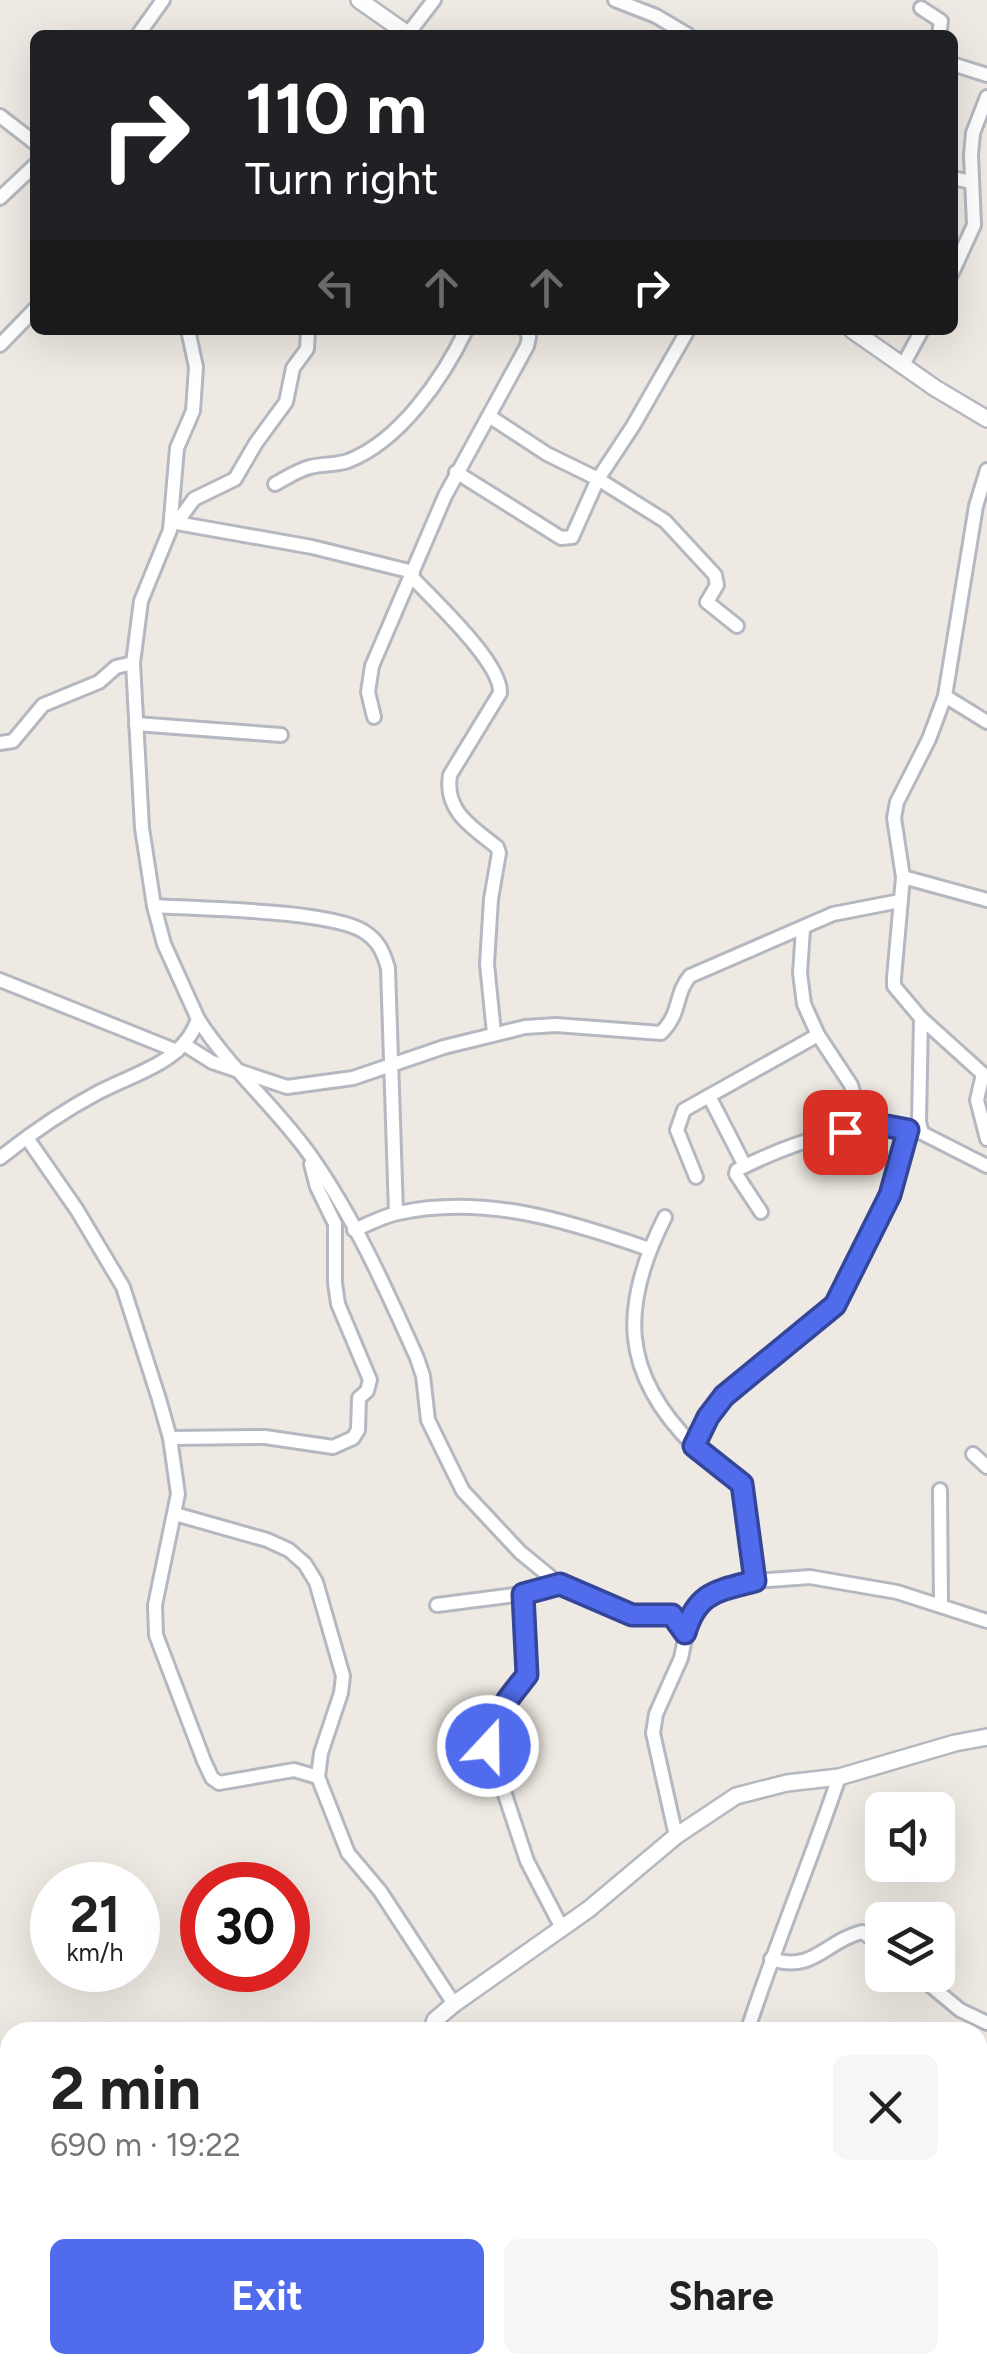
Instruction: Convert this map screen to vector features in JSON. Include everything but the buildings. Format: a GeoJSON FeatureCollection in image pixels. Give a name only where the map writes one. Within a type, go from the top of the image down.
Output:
{"type":"FeatureCollection","features":[{"type":"Feature","properties":{"kind":"street"},"geometry":{"type":"LineString","coordinates":[[142,30],[163,0]]}},
{"type":"Feature","properties":{"kind":"street"},"geometry":{"type":"LineString","coordinates":[[359,0],[401,30]]}},
{"type":"Feature","properties":{"kind":"street"},"geometry":{"type":"LineString","coordinates":[[412,30],[434,0]]}},
{"type":"Feature","properties":{"kind":"street"},"geometry":{"type":"LineString","coordinates":[[615,0],[680,30]]}},
{"type":"Feature","properties":{"kind":"street"},"geometry":{"type":"LineString","coordinates":[[921,8],[941,21],[940,30]]}},
{"type":"Feature","properties":{"kind":"street"},"geometry":{"type":"LineString","coordinates":[[958,66],[987,75]]}},
{"type":"Feature","properties":{"kind":"street"},"geometry":{"type":"LineString","coordinates":[[958,263],[980,228],[972,182],[974,133],[987,98]]}},
{"type":"Feature","properties":{"kind":"street"},"geometry":{"type":"LineString","coordinates":[[0,116],[30,139]]}},
{"type":"Feature","properties":{"kind":"street"},"geometry":{"type":"LineString","coordinates":[[0,198],[30,170]]}},
{"type":"Feature","properties":{"kind":"street"},"geometry":{"type":"LineString","coordinates":[[958,179],[972,182]]}},
{"type":"Feature","properties":{"kind":"street"},"geometry":{"type":"LineString","coordinates":[[0,345],[30,314]]}},
{"type":"Feature","properties":{"kind":"street"},"geometry":{"type":"LineString","coordinates":[[189,335],[196,368],[194,406],[177,448],[174,521],[142,601],[133,663],[142,828],[164,944],[198,1019],[233,1067],[308,1153],[354,1230],[417,1358],[428,1420],[464,1491],[520,1552],[560,1584],[632,1615],[672,1615],[685,1633]]}},
{"type":"Feature","properties":{"kind":"street"},"geometry":{"type":"LineString","coordinates":[[174,521],[194,499],[235,479],[286,402],[293,368],[307,349],[308,335]]}},
{"type":"Feature","properties":{"kind":"street"},"geometry":{"type":"LineString","coordinates":[[275,484],[306,468],[346,462],[384,437],[428,393],[448,367],[464,335]]}},
{"type":"Feature","properties":{"kind":"street"},"geometry":{"type":"LineString","coordinates":[[374,717],[368,680],[456,472],[526,346],[528,335]]}},
{"type":"Feature","properties":{"kind":"street"},"geometry":{"type":"LineString","coordinates":[[456,472],[517,514],[567,540],[572,538],[598,479],[685,335]]}},
{"type":"Feature","properties":{"kind":"street"},"geometry":{"type":"LineString","coordinates":[[859,335],[987,419]]}},
{"type":"Feature","properties":{"kind":"street"},"geometry":{"type":"LineString","coordinates":[[903,366],[919,335]]}},
{"type":"Feature","properties":{"kind":"street"},"geometry":{"type":"LineString","coordinates":[[488,416],[664,521],[718,580],[708,598],[709,606],[736,626]]}},
{"type":"Feature","properties":{"kind":"street"},"geometry":{"type":"LineString","coordinates":[[987,470],[976,506],[946,696],[896,802],[894,818],[903,877],[894,986],[982,1074],[977,1100],[987,1138]]}},
{"type":"Feature","properties":{"kind":"street"},"geometry":{"type":"LineString","coordinates":[[174,521],[312,547],[412,574],[500,680],[500,693],[450,775],[448,789],[463,820],[497,847],[499,853],[491,899],[487,964],[494,1034]]}},
{"type":"Feature","properties":{"kind":"street"},"geometry":{"type":"LineString","coordinates":[[0,743],[13,741],[43,705],[87,688],[116,667],[133,663]]}},
{"type":"Feature","properties":{"kind":"street"},"geometry":{"type":"LineString","coordinates":[[946,696],[987,722]]}},
{"type":"Feature","properties":{"kind":"street"},"geometry":{"type":"LineString","coordinates":[[136,724],[280,735]]}},
{"type":"Feature","properties":{"kind":"street"},"geometry":{"type":"LineString","coordinates":[[903,877],[987,900]]}},
{"type":"Feature","properties":{"kind":"street"},"geometry":{"type":"LineString","coordinates":[[0,980],[287,1088],[353,1078],[393,1062],[494,1034],[556,1025],[661,1032],[674,1020],[682,988],[690,976],[851,908],[900,901]]}},
{"type":"Feature","properties":{"kind":"street"},"geometry":{"type":"LineString","coordinates":[[154,906],[308,917],[358,928],[382,949],[388,968],[393,1062],[396,1213]]}},
{"type":"Feature","properties":{"kind":"street"},"geometry":{"type":"LineString","coordinates":[[802,929],[800,972],[804,1004],[818,1035],[851,1085],[864,1128]]}},
{"type":"Feature","properties":{"kind":"street"},"geometry":{"type":"LineString","coordinates":[[694,1446],[724,1396],[835,1305],[890,1195],[918,1122],[922,1018]]}},
{"type":"Feature","properties":{"kind":"street"},"geometry":{"type":"LineString","coordinates":[[0,1158],[100,1091],[134,1078],[181,1048],[198,1019]]}},
{"type":"Feature","properties":{"kind":"street"},"geometry":{"type":"LineString","coordinates":[[696,1177],[676,1130],[684,1110],[818,1035]]}},
{"type":"Feature","properties":{"kind":"street"},"geometry":{"type":"LineString","coordinates":[[709,1096],[745,1166]]}},
{"type":"Feature","properties":{"kind":"street"},"geometry":{"type":"LineString","coordinates":[[761,1212],[737,1170],[825,1137],[864,1128],[915,1131],[987,1166]]}},
{"type":"Feature","properties":{"kind":"street"},"geometry":{"type":"LineString","coordinates":[[26,1138],[77,1210],[123,1287],[170,1438],[178,1494],[154,1622],[166,1666],[212,1778],[226,1782],[294,1770],[318,1777]]}},
{"type":"Feature","properties":{"kind":"street"},"geometry":{"type":"LineString","coordinates":[[170,1438],[265,1437],[333,1447],[353,1438],[358,1430],[359,1398],[367,1391],[370,1380],[338,1304],[334,1224],[308,1153]]}},
{"type":"Feature","properties":{"kind":"street"},"geometry":{"type":"LineString","coordinates":[[354,1230],[396,1213],[454,1207],[556,1218],[649,1249]]}},
{"type":"Feature","properties":{"kind":"street"},"geometry":{"type":"LineString","coordinates":[[666,1216],[649,1249],[636,1307],[637,1362],[649,1390],[694,1446],[742,1484],[755,1581]]}},
{"type":"Feature","properties":{"kind":"street"},"geometry":{"type":"LineString","coordinates":[[973,1454],[987,1467]]}},
{"type":"Feature","properties":{"kind":"street"},"geometry":{"type":"LineString","coordinates":[[940,1490],[941,1604]]}},
{"type":"Feature","properties":{"kind":"street"},"geometry":{"type":"LineString","coordinates":[[175,1514],[289,1550],[316,1582],[343,1676],[318,1777],[348,1852],[398,1916],[454,2004]]}},
{"type":"Feature","properties":{"kind":"street"},"geometry":{"type":"LineString","coordinates":[[676,1836],[654,1733],[656,1714],[681,1658],[694,1607],[702,1600],[755,1581],[810,1577],[941,1604],[987,1621]]}},
{"type":"Feature","properties":{"kind":"street"},"geometry":{"type":"LineString","coordinates":[[438,1605],[523,1594],[560,1584]]}},
{"type":"Feature","properties":{"kind":"street"},"geometry":{"type":"LineString","coordinates":[[523,1594],[527,1675],[509,1694],[498,1720],[489,1730],[488,1746],[527,1861],[562,1928]]}},
{"type":"Feature","properties":{"kind":"street"},"geometry":{"type":"LineString","coordinates":[[434,2022],[562,1928],[676,1836],[736,1796],[787,1783],[839,1777],[987,1737]]}},
{"type":"Feature","properties":{"kind":"street"},"geometry":{"type":"LineString","coordinates":[[750,2022],[771,1960],[804,1883],[839,1777]]}},
{"type":"Feature","properties":{"kind":"street"},"geometry":{"type":"LineString","coordinates":[[771,1960],[800,1964],[820,1956],[848,1936],[865,1934]]}},
{"type":"Feature","properties":{"kind":"street"},"geometry":{"type":"LineString","coordinates":[[938,1992],[960,2010],[985,2022]]}},
{"type":"Feature","properties":{"kind":"route"},"geometry":{"type":"LineString","coordinates":[[488,1746],[489,1730],[498,1720],[509,1694],[527,1675],[523,1594],[560,1584],[594,1602],[632,1615],[672,1615],[685,1633],[694,1607],[702,1600],[755,1581],[742,1484],[694,1446],[724,1396],[835,1305],[890,1195],[908,1130],[887,1126],[845,1132]]}}]}
